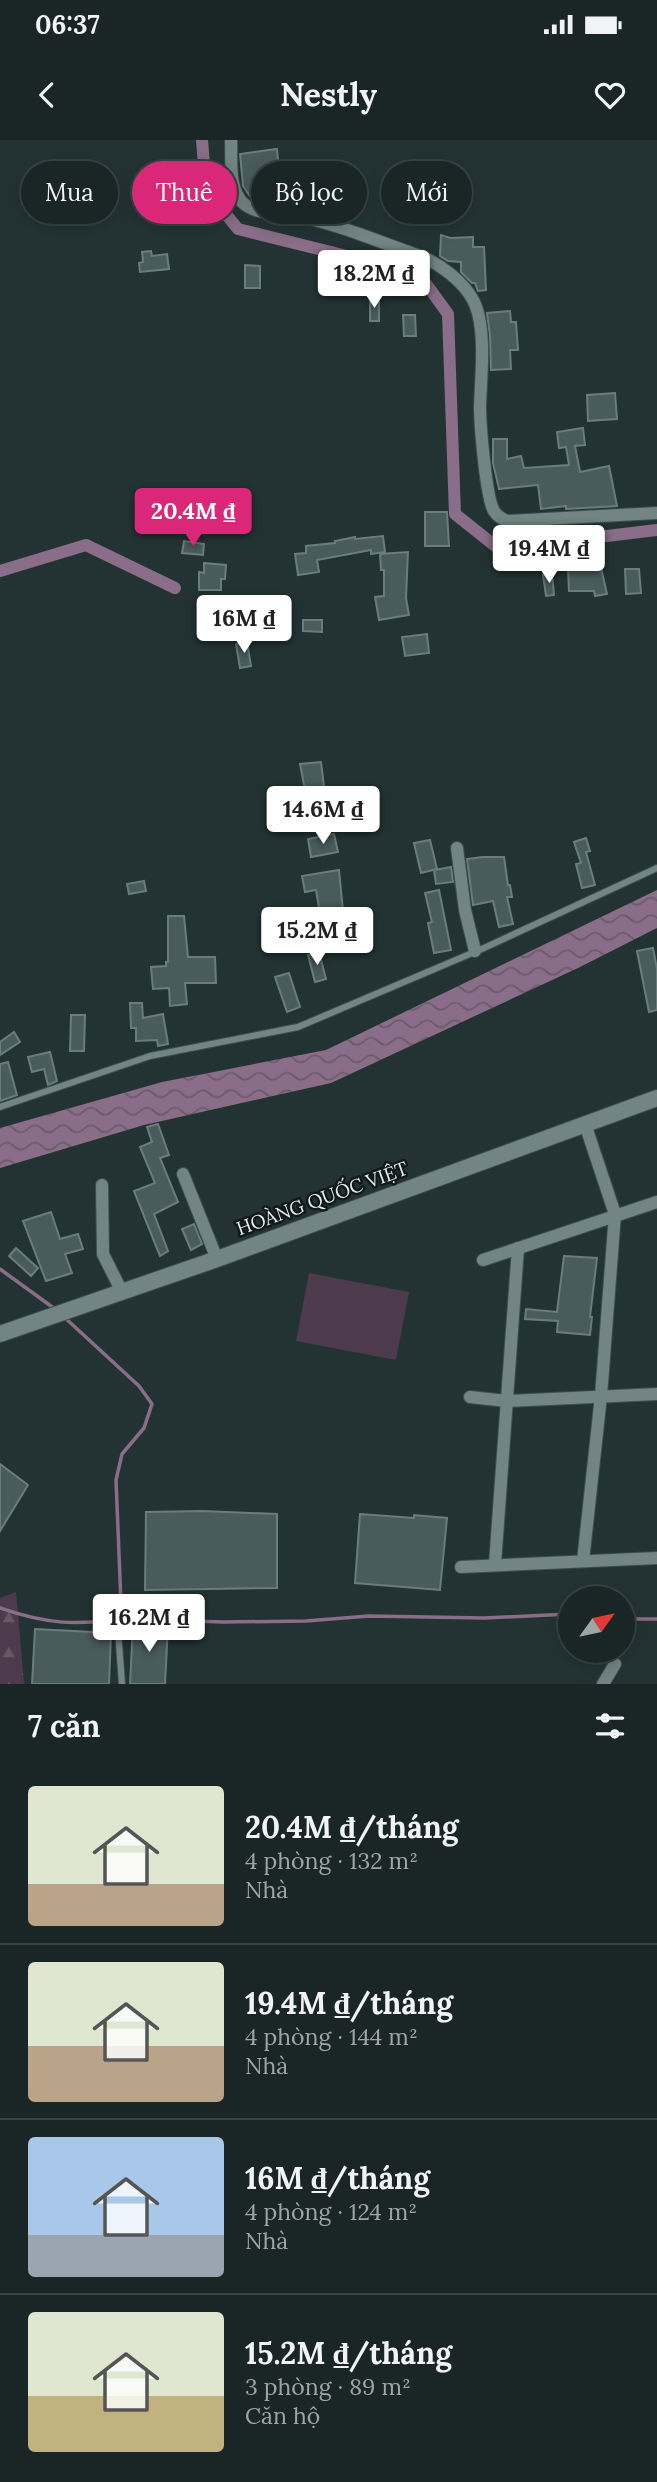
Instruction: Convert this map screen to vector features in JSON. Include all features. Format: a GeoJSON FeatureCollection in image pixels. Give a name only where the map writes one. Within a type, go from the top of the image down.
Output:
{"type":"FeatureCollection","features":[{"type":"Feature","properties":{"kind":"street"},"geometry":{"type":"LineString","coordinates":[[231,140],[232,181],[240,200],[247,207],[256,211],[304,217],[420,256],[435,262],[472,297],[477,307],[482,348],[480,415],[491,503],[500,518],[507,521],[657,513]]}},
{"type":"Feature","properties":{"kind":"street"},"geometry":{"type":"LineString","coordinates":[[457,848],[465,909],[475,951]]}},
{"type":"Feature","properties":{"kind":"street","name":"HOÀNG QUỐC VIỆT"},"geometry":{"type":"LineString","coordinates":[[0,1334],[86,1302],[217,1259],[657,1098]]}},
{"type":"Feature","properties":{"kind":"street"},"geometry":{"type":"LineString","coordinates":[[583,1561],[601,1396],[615,1214],[585,1124]]}},
{"type":"Feature","properties":{"kind":"street"},"geometry":{"type":"LineString","coordinates":[[183,1174],[217,1259]]}},
{"type":"Feature","properties":{"kind":"street"},"geometry":{"type":"LineString","coordinates":[[102,1185],[103,1254],[122,1292]]}},
{"type":"Feature","properties":{"kind":"street"},"geometry":{"type":"LineString","coordinates":[[483,1260],[657,1202]]}},
{"type":"Feature","properties":{"kind":"street"},"geometry":{"type":"LineString","coordinates":[[495,1564],[518,1248]]}},
{"type":"Feature","properties":{"kind":"street"},"geometry":{"type":"LineString","coordinates":[[470,1397],[507,1401],[657,1394]]}},
{"type":"Feature","properties":{"kind":"street"},"geometry":{"type":"LineString","coordinates":[[461,1567],[657,1558]]}},
{"type":"Feature","properties":{"kind":"street"},"geometry":{"type":"LineString","coordinates":[[603,1684],[615,1664]]}},
{"type":"Feature","properties":{"kind":"lane"},"geometry":{"type":"LineString","coordinates":[[0,1107],[150,1056],[299,1027],[657,868]]}},
{"type":"Feature","properties":{"kind":"lane"},"geometry":{"type":"LineString","coordinates":[[118,1630],[121,1684]]}},
{"type":"Feature","properties":{"kind":"green space"},"geometry":{"type":"Polygon","coordinates":[[[309,1273],[409,1292],[396,1360],[296,1341],[309,1273]]]}},
{"type":"Feature","properties":{"kind":"green space"},"geometry":{"type":"Polygon","coordinates":[[[16,1592],[24,1684],[0,1684],[0,1598],[16,1592]]]}},
{"type":"Feature","properties":{"kind":"water"},"geometry":{"type":"Polygon","coordinates":[[[657,890],[657,928],[578,968],[331,1083],[144,1125],[0,1168],[0,1128],[162,1082],[326,1050],[657,890]]]}},
{"type":"Feature","properties":{"kind":"building"},"geometry":{"type":"Polygon","coordinates":[[[277,149],[278,161],[251,161],[251,198],[243,186],[240,154],[277,149]]]}},
{"type":"Feature","properties":{"kind":"building"},"geometry":{"type":"Polygon","coordinates":[[[441,235],[450,238],[473,237],[473,247],[484,247],[486,290],[478,291],[475,283],[461,272],[461,262],[448,261],[440,256],[441,235]]]}},
{"type":"Feature","properties":{"kind":"building"},"geometry":{"type":"Polygon","coordinates":[[[151,251],[152,256],[167,254],[169,269],[140,272],[142,252],[151,251]]]}},
{"type":"Feature","properties":{"kind":"building"},"geometry":{"type":"Polygon","coordinates":[[[245,265],[260,266],[260,288],[245,288],[245,265]]]}},
{"type":"Feature","properties":{"kind":"building"},"geometry":{"type":"Polygon","coordinates":[[[370,298],[379,298],[379,321],[370,321],[370,298]]]}},
{"type":"Feature","properties":{"kind":"building"},"geometry":{"type":"Polygon","coordinates":[[[510,311],[511,322],[516,322],[518,350],[510,350],[511,369],[491,370],[487,313],[510,311]]]}},
{"type":"Feature","properties":{"kind":"building"},"geometry":{"type":"Polygon","coordinates":[[[403,315],[415,315],[416,336],[404,336],[403,315]]]}},
{"type":"Feature","properties":{"kind":"building"},"geometry":{"type":"Polygon","coordinates":[[[615,393],[617,419],[588,421],[587,395],[615,393]]]}},
{"type":"Feature","properties":{"kind":"building"},"geometry":{"type":"Polygon","coordinates":[[[583,428],[585,445],[575,446],[580,472],[609,466],[617,506],[541,509],[538,485],[499,489],[493,463],[493,439],[507,439],[507,459],[521,456],[524,468],[569,465],[566,447],[559,448],[557,432],[583,428]]]}},
{"type":"Feature","properties":{"kind":"building"},"geometry":{"type":"Polygon","coordinates":[[[425,512],[447,512],[449,546],[425,546],[425,512]]]}},
{"type":"Feature","properties":{"kind":"building"},"geometry":{"type":"Polygon","coordinates":[[[383,536],[385,552],[371,554],[371,550],[317,560],[319,572],[298,575],[295,554],[306,553],[306,546],[335,543],[355,537],[383,536]]]}},
{"type":"Feature","properties":{"kind":"building"},"geometry":{"type":"Polygon","coordinates":[[[184,541],[204,544],[203,555],[182,553],[184,541]]]}},
{"type":"Feature","properties":{"kind":"building"},"geometry":{"type":"Polygon","coordinates":[[[408,552],[406,598],[409,615],[379,620],[375,597],[384,596],[384,570],[381,570],[380,554],[408,552]]]}},
{"type":"Feature","properties":{"kind":"building"},"geometry":{"type":"Polygon","coordinates":[[[599,559],[607,594],[595,596],[594,591],[569,591],[568,570],[589,569],[587,562],[599,559]]]}},
{"type":"Feature","properties":{"kind":"building"},"geometry":{"type":"Polygon","coordinates":[[[204,563],[226,565],[225,579],[221,579],[221,590],[199,590],[199,572],[204,573],[204,563]]]}},
{"type":"Feature","properties":{"kind":"building"},"geometry":{"type":"Polygon","coordinates":[[[625,569],[639,569],[641,593],[626,594],[625,569]]]}},
{"type":"Feature","properties":{"kind":"building"},"geometry":{"type":"Polygon","coordinates":[[[552,574],[554,595],[546,596],[543,575],[552,574]]]}},
{"type":"Feature","properties":{"kind":"building"},"geometry":{"type":"Polygon","coordinates":[[[303,620],[322,620],[322,632],[303,631],[303,620]]]}},
{"type":"Feature","properties":{"kind":"building"},"geometry":{"type":"Polygon","coordinates":[[[427,634],[429,653],[405,656],[402,637],[427,634]]]}},
{"type":"Feature","properties":{"kind":"building"},"geometry":{"type":"Polygon","coordinates":[[[247,642],[251,666],[240,668],[236,644],[247,642]]]}},
{"type":"Feature","properties":{"kind":"building"},"geometry":{"type":"Polygon","coordinates":[[[321,762],[324,787],[305,790],[300,764],[321,762]]]}},
{"type":"Feature","properties":{"kind":"building"},"geometry":{"type":"Polygon","coordinates":[[[334,834],[338,852],[311,857],[308,839],[334,834]]]}},
{"type":"Feature","properties":{"kind":"building"},"geometry":{"type":"Polygon","coordinates":[[[586,838],[590,851],[586,852],[595,885],[582,888],[576,864],[581,863],[574,842],[586,838]]]}},
{"type":"Feature","properties":{"kind":"building"},"geometry":{"type":"Polygon","coordinates":[[[430,840],[437,869],[421,873],[414,843],[430,840]]]}},
{"type":"Feature","properties":{"kind":"building"},"geometry":{"type":"Polygon","coordinates":[[[504,857],[512,897],[507,897],[513,924],[499,927],[493,901],[473,905],[467,859],[504,857]]]}},
{"type":"Feature","properties":{"kind":"building"},"geometry":{"type":"Polygon","coordinates":[[[451,867],[453,882],[436,884],[434,870],[451,867]]]}},
{"type":"Feature","properties":{"kind":"building"},"geometry":{"type":"Polygon","coordinates":[[[339,870],[343,911],[320,914],[316,890],[305,892],[302,876],[339,870]]]}},
{"type":"Feature","properties":{"kind":"building"},"geometry":{"type":"Polygon","coordinates":[[[144,881],[146,891],[129,894],[127,884],[144,881]]]}},
{"type":"Feature","properties":{"kind":"building"},"geometry":{"type":"Polygon","coordinates":[[[439,890],[451,950],[434,953],[428,923],[432,922],[425,893],[439,890]]]}},
{"type":"Feature","properties":{"kind":"building"},"geometry":{"type":"Polygon","coordinates":[[[168,916],[184,916],[188,957],[215,957],[216,983],[185,983],[187,1004],[170,1006],[169,988],[153,989],[151,967],[166,966],[168,962],[168,916]]]}},
{"type":"Feature","properties":{"kind":"building"},"geometry":{"type":"Polygon","coordinates":[[[653,948],[657,969],[657,1010],[649,1012],[637,951],[653,948]]]}},
{"type":"Feature","properties":{"kind":"building"},"geometry":{"type":"Polygon","coordinates":[[[319,952],[326,979],[315,982],[308,955],[319,952]]]}},
{"type":"Feature","properties":{"kind":"building"},"geometry":{"type":"Polygon","coordinates":[[[289,973],[300,1007],[287,1012],[275,977],[289,973]]]}},
{"type":"Feature","properties":{"kind":"building"},"geometry":{"type":"Polygon","coordinates":[[[130,1003],[142,1003],[143,1018],[163,1014],[168,1044],[158,1046],[157,1040],[136,1041],[136,1028],[131,1028],[130,1003]]]}},
{"type":"Feature","properties":{"kind":"building"},"geometry":{"type":"Polygon","coordinates":[[[71,1015],[85,1015],[84,1051],[70,1051],[71,1015]]]}},
{"type":"Feature","properties":{"kind":"building"},"geometry":{"type":"Polygon","coordinates":[[[14,1032],[20,1042],[0,1055],[0,1042],[14,1032]]]}},
{"type":"Feature","properties":{"kind":"building"},"geometry":{"type":"Polygon","coordinates":[[[50,1052],[57,1081],[48,1085],[44,1069],[32,1072],[28,1057],[50,1052]]]}},
{"type":"Feature","properties":{"kind":"building"},"geometry":{"type":"Polygon","coordinates":[[[8,1062],[17,1095],[0,1101],[0,1064],[8,1062]]]}},
{"type":"Feature","properties":{"kind":"building"},"geometry":{"type":"Polygon","coordinates":[[[158,1124],[169,1155],[160,1158],[178,1202],[154,1214],[168,1251],[160,1256],[134,1191],[155,1183],[140,1147],[152,1142],[147,1127],[158,1124]]]}},
{"type":"Feature","properties":{"kind":"building"},"geometry":{"type":"Polygon","coordinates":[[[51,1212],[60,1239],[78,1234],[83,1249],[65,1254],[72,1273],[46,1281],[23,1221],[51,1212]]]}},
{"type":"Feature","properties":{"kind":"building"},"geometry":{"type":"Polygon","coordinates":[[[194,1224],[202,1244],[191,1250],[182,1229],[194,1224]]]}},
{"type":"Feature","properties":{"kind":"building"},"geometry":{"type":"Polygon","coordinates":[[[16,1248],[38,1268],[31,1276],[9,1256],[16,1248]]]}},
{"type":"Feature","properties":{"kind":"building"},"geometry":{"type":"Polygon","coordinates":[[[564,1256],[597,1258],[590,1335],[557,1332],[558,1321],[525,1319],[526,1309],[557,1312],[564,1256]]]}},
{"type":"Feature","properties":{"kind":"building"},"geometry":{"type":"Polygon","coordinates":[[[0,1464],[28,1485],[0,1531],[0,1464]]]}},
{"type":"Feature","properties":{"kind":"building"},"geometry":{"type":"Polygon","coordinates":[[[146,1512],[277,1514],[277,1588],[145,1590],[146,1512]]]}},
{"type":"Feature","properties":{"kind":"building"},"geometry":{"type":"Polygon","coordinates":[[[360,1514],[447,1518],[440,1590],[355,1583],[360,1514]]]}},
{"type":"Feature","properties":{"kind":"building"},"geometry":{"type":"Polygon","coordinates":[[[133,1624],[168,1626],[165,1684],[130,1684],[133,1624]]]}},
{"type":"Feature","properties":{"kind":"building"},"geometry":{"type":"Polygon","coordinates":[[[35,1629],[111,1633],[109,1684],[32,1684],[35,1629]]]}},
{"type":"Feature","properties":{"kind":"waterway"},"geometry":{"type":"LineString","coordinates":[[202,140],[206,190],[238,229],[419,274],[448,314],[455,514],[499,549],[657,530]]}},
{"type":"Feature","properties":{"kind":"waterway"},"geometry":{"type":"LineString","coordinates":[[0,571],[86,545],[175,588]]}},
{"type":"Feature","properties":{"kind":"waterway"},"geometry":{"type":"LineString","coordinates":[[0,1269],[55,1309]]}},
{"type":"Feature","properties":{"kind":"waterway"},"geometry":{"type":"LineString","coordinates":[[63,1316],[139,1386],[152,1404],[144,1428],[122,1454],[116,1480],[121,1603],[126,1619],[223,1622],[306,1621],[369,1616],[484,1618],[558,1615]]}},
{"type":"Feature","properties":{"kind":"waterway"},"geometry":{"type":"LineString","coordinates":[[0,1608],[48,1621],[92,1622],[126,1619]]}},
{"type":"Feature","properties":{"kind":"waterway"},"geometry":{"type":"LineString","coordinates":[[635,1619],[657,1619]]}}]}
